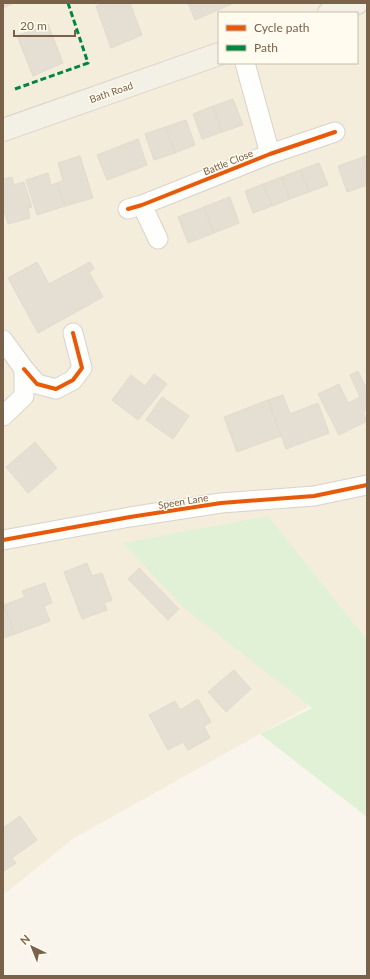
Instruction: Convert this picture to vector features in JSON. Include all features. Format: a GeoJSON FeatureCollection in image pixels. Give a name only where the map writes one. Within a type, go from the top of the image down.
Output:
{"type":"FeatureCollection","features":[{"type":"Feature","properties":{"kind":"main road"},"geometry":{"type":"LineString","coordinates":[[332,12],[357,3]]}},
{"type":"Feature","properties":{"kind":"main road","name":"Bath Road"},"geometry":{"type":"LineString","coordinates":[[3,130],[218,54]]}},
{"type":"Feature","properties":{"kind":"street"},"geometry":{"type":"LineString","coordinates":[[245,64],[270,154]]}},
{"type":"Feature","properties":{"kind":"street","name":"Battle Close"},"geometry":{"type":"LineString","coordinates":[[158,239],[135,207],[270,154],[335,132]]}},
{"type":"Feature","properties":{"kind":"street"},"geometry":{"type":"LineString","coordinates":[[3,340],[37,384],[56,388],[73,380],[82,368],[72,333]]}},
{"type":"Feature","properties":{"kind":"street"},"geometry":{"type":"LineString","coordinates":[[3,416],[24,396],[24,369]]}},
{"type":"Feature","properties":{"kind":"street","name":"Speen Lane"},"geometry":{"type":"LineString","coordinates":[[3,540],[130,517],[221,503],[314,496],[367,485]]}},
{"type":"Feature","properties":{"kind":"shaded area"},"geometry":{"type":"Polygon","coordinates":[[[3,3],[367,3],[367,674],[74,838],[3,895],[3,3]]]}},
{"type":"Feature","properties":{"kind":"green space"},"geometry":{"type":"Polygon","coordinates":[[[268,516],[367,640],[367,817],[260,734],[312,708],[184,608],[123,543],[268,516]]]}},
{"type":"Feature","properties":{"kind":"building"},"geometry":{"type":"Polygon","coordinates":[[[3,3],[14,3],[3,8],[3,3]]]}},
{"type":"Feature","properties":{"kind":"building"},"geometry":{"type":"Polygon","coordinates":[[[104,3],[130,3],[142,35],[111,48],[96,6],[104,3]]]}},
{"type":"Feature","properties":{"kind":"building"},"geometry":{"type":"Polygon","coordinates":[[[188,3],[234,3],[195,20],[188,3]]]}},
{"type":"Feature","properties":{"kind":"building"},"geometry":{"type":"Polygon","coordinates":[[[48,24],[63,63],[33,76],[17,36],[48,24]]]}},
{"type":"Feature","properties":{"kind":"building"},"geometry":{"type":"Polygon","coordinates":[[[233,99],[243,125],[222,132],[213,106],[233,99]]]}},
{"type":"Feature","properties":{"kind":"building"},"geometry":{"type":"Polygon","coordinates":[[[213,106],[222,132],[202,139],[193,114],[213,106]]]}},
{"type":"Feature","properties":{"kind":"building"},"geometry":{"type":"Polygon","coordinates":[[[186,120],[195,145],[175,153],[165,127],[186,120]]]}},
{"type":"Feature","properties":{"kind":"building"},"geometry":{"type":"Polygon","coordinates":[[[165,127],[175,153],[154,160],[145,134],[165,127]]]}},
{"type":"Feature","properties":{"kind":"building"},"geometry":{"type":"Polygon","coordinates":[[[138,139],[147,165],[107,180],[97,155],[138,139]]]}},
{"type":"Feature","properties":{"kind":"building"},"geometry":{"type":"Polygon","coordinates":[[[367,155],[367,168],[363,157],[367,155]]]}},
{"type":"Feature","properties":{"kind":"building"},"geometry":{"type":"Polygon","coordinates":[[[80,156],[93,198],[65,206],[57,183],[63,181],[58,163],[80,156]]]}},
{"type":"Feature","properties":{"kind":"building"},"geometry":{"type":"Polygon","coordinates":[[[363,157],[367,168],[367,185],[347,192],[338,166],[363,157]]]}},
{"type":"Feature","properties":{"kind":"building"},"geometry":{"type":"Polygon","coordinates":[[[319,163],[328,185],[309,192],[300,170],[319,163]]]}},
{"type":"Feature","properties":{"kind":"building"},"geometry":{"type":"Polygon","coordinates":[[[300,170],[309,192],[290,199],[282,177],[300,170]]]}},
{"type":"Feature","properties":{"kind":"building"},"geometry":{"type":"Polygon","coordinates":[[[48,173],[51,185],[57,183],[65,206],[37,215],[26,180],[48,173]]]}},
{"type":"Feature","properties":{"kind":"building"},"geometry":{"type":"Polygon","coordinates":[[[12,177],[14,185],[24,182],[32,207],[28,208],[30,218],[8,224],[3,207],[3,179],[12,177]]]}},
{"type":"Feature","properties":{"kind":"building"},"geometry":{"type":"Polygon","coordinates":[[[282,177],[290,199],[272,206],[263,184],[282,177]]]}},
{"type":"Feature","properties":{"kind":"building"},"geometry":{"type":"Polygon","coordinates":[[[263,184],[272,206],[253,213],[245,191],[263,184]]]}},
{"type":"Feature","properties":{"kind":"building"},"geometry":{"type":"Polygon","coordinates":[[[230,197],[239,223],[214,233],[204,207],[230,197]]]}},
{"type":"Feature","properties":{"kind":"building"},"geometry":{"type":"Polygon","coordinates":[[[204,207],[214,233],[188,243],[178,217],[204,207]]]}},
{"type":"Feature","properties":{"kind":"building"},"geometry":{"type":"Polygon","coordinates":[[[37,262],[49,284],[90,262],[94,269],[89,272],[103,297],[38,333],[8,278],[37,262]]]}},
{"type":"Feature","properties":{"kind":"building"},"geometry":{"type":"Polygon","coordinates":[[[358,371],[367,390],[367,410],[363,412],[367,421],[339,435],[318,394],[339,384],[348,403],[360,397],[350,375],[358,371]]]}},
{"type":"Feature","properties":{"kind":"building"},"geometry":{"type":"Polygon","coordinates":[[[154,374],[167,384],[138,420],[112,400],[131,375],[145,386],[154,374]]]}},
{"type":"Feature","properties":{"kind":"building"},"geometry":{"type":"Polygon","coordinates":[[[283,395],[290,414],[318,403],[329,433],[286,449],[268,400],[283,395]]]}},
{"type":"Feature","properties":{"kind":"building"},"geometry":{"type":"Polygon","coordinates":[[[162,397],[189,416],[173,439],[146,420],[162,397]]]}},
{"type":"Feature","properties":{"kind":"building"},"geometry":{"type":"Polygon","coordinates":[[[268,400],[281,436],[237,452],[224,417],[268,400]]]}},
{"type":"Feature","properties":{"kind":"building"},"geometry":{"type":"Polygon","coordinates":[[[35,442],[57,468],[28,493],[6,467],[35,442]]]}},
{"type":"Feature","properties":{"kind":"building"},"geometry":{"type":"Polygon","coordinates":[[[87,563],[92,576],[102,573],[112,600],[104,603],[107,610],[82,619],[64,572],[87,563]]]}},
{"type":"Feature","properties":{"kind":"building"},"geometry":{"type":"Polygon","coordinates":[[[139,568],[179,609],[168,620],[128,579],[139,568]]]}},
{"type":"Feature","properties":{"kind":"building"},"geometry":{"type":"Polygon","coordinates":[[[45,583],[52,603],[44,606],[50,621],[15,634],[4,605],[25,597],[22,591],[45,583]]]}},
{"type":"Feature","properties":{"kind":"building"},"geometry":{"type":"Polygon","coordinates":[[[3,605],[15,634],[3,638],[3,605]]]}},
{"type":"Feature","properties":{"kind":"building"},"geometry":{"type":"Polygon","coordinates":[[[234,670],[251,689],[226,712],[208,692],[234,670]]]}},
{"type":"Feature","properties":{"kind":"building"},"geometry":{"type":"Polygon","coordinates":[[[198,699],[211,722],[204,726],[210,738],[188,750],[183,742],[168,750],[149,715],[175,701],[180,710],[198,699]]]}},
{"type":"Feature","properties":{"kind":"building"},"geometry":{"type":"Polygon","coordinates":[[[20,816],[37,840],[12,858],[16,863],[4,871],[3,828],[20,816]]]}},
{"type":"Feature","properties":{"kind":"marked path"},"geometry":{"type":"LineString","coordinates":[[15,89],[88,63],[68,3]]}},
{"type":"Feature","properties":{"kind":"cycle path"},"geometry":{"type":"LineString","coordinates":[[128,209],[142,205],[270,154],[335,132]]}},
{"type":"Feature","properties":{"kind":"cycle path"},"geometry":{"type":"LineString","coordinates":[[24,369],[37,384],[56,389],[73,380],[82,368],[73,333]]}},
{"type":"Feature","properties":{"kind":"cycle path"},"geometry":{"type":"LineString","coordinates":[[3,540],[130,517],[221,503],[314,496],[367,485]]}}]}
